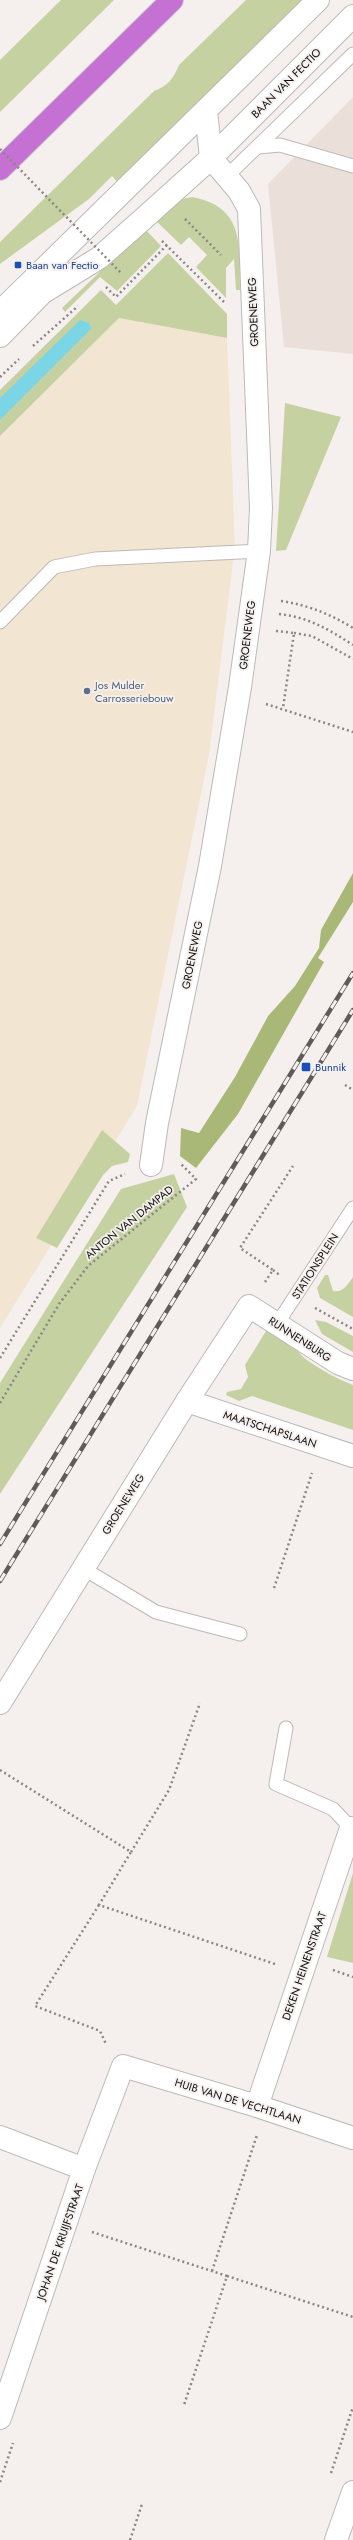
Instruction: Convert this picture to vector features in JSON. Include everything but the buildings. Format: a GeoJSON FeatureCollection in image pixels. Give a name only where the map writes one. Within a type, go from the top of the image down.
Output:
{"type":"FeatureCollection","features":[{"type":"Feature","properties":{"kind":"highway"},"geometry":{"type":"LineString","coordinates":[[0,169],[172,0]]}},
{"type":"Feature","properties":{"kind":"street"},"geometry":{"type":"LineString","coordinates":[[0,312],[318,0]]}},
{"type":"Feature","properties":{"kind":"street","name":"BAAN VAN FECTIO"},"geometry":{"type":"LineString","coordinates":[[0,336],[42,293],[99,258],[211,158],[353,16]]}},
{"type":"Feature","properties":{"kind":"street"},"geometry":{"type":"LineString","coordinates":[[206,111],[211,158]]}},
{"type":"Feature","properties":{"kind":"street","name":"GROENEWEG"},"geometry":{"type":"LineString","coordinates":[[151,1165],[158,1123],[210,866],[240,687],[259,551],[261,508],[249,210],[227,176],[211,158]]}},
{"type":"Feature","properties":{"kind":"street","name":"GROENEWEG"},"geometry":{"type":"LineString","coordinates":[[0,1704],[187,1401],[249,1306]]}},
{"type":"Feature","properties":{"kind":"street","name":"RUNNENBURG"},"geometry":{"type":"LineString","coordinates":[[249,1306],[338,1364],[353,1369]]}},
{"type":"Feature","properties":{"kind":"street","name":"MAATSCHAPSLAAN"},"geometry":{"type":"LineString","coordinates":[[187,1401],[353,1456]]}},
{"type":"Feature","properties":{"kind":"street","name":"DEKEN HEINENSTRAAT"},"geometry":{"type":"LineString","coordinates":[[257,2106],[352,1829]]}},
{"type":"Feature","properties":{"kind":"street","name":"HUIB VAN DE VECHTLAAN"},"geometry":{"type":"LineString","coordinates":[[123,2066],[257,2106],[353,2138]]}},
{"type":"Feature","properties":{"kind":"street","name":"JOHAN DE KRUIJFSTRAAT"},"geometry":{"type":"LineString","coordinates":[[0,2418],[67,2223],[84,2168],[123,2066]]}},
{"type":"Feature","properties":{"kind":"street"},"geometry":{"type":"LineString","coordinates":[[0,2138],[84,2168]]}},
{"type":"Feature","properties":{"kind":"street"},"geometry":{"type":"LineString","coordinates":[[336,2540],[353,2492]]}},
{"type":"Feature","properties":{"kind":"lane"},"geometry":{"type":"LineString","coordinates":[[227,176],[353,54]]}},
{"type":"Feature","properties":{"kind":"lane"},"geometry":{"type":"LineString","coordinates":[[258,147],[280,145],[353,166]]}},
{"type":"Feature","properties":{"kind":"lane"},"geometry":{"type":"LineString","coordinates":[[0,622],[54,567],[95,559],[259,551]]}},
{"type":"Feature","properties":{"kind":"lane","name":"STATIONSPLEIN"},"geometry":{"type":"LineString","coordinates":[[278,1324],[294,1297],[353,1208]]}},
{"type":"Feature","properties":{"kind":"lane"},"geometry":{"type":"LineString","coordinates":[[84,1569],[156,1612],[240,1634]]}},
{"type":"Feature","properties":{"kind":"lane"},"geometry":{"type":"LineString","coordinates":[[286,1728],[276,1784],[334,1809],[352,1829]]}},
{"type":"Feature","properties":{"kind":"path"},"geometry":{"type":"LineString","coordinates":[[0,149],[122,274],[127,269]]}},
{"type":"Feature","properties":{"kind":"path"},"geometry":{"type":"LineString","coordinates":[[180,214],[224,258]]}},
{"type":"Feature","properties":{"kind":"path"},"geometry":{"type":"LineString","coordinates":[[101,283],[116,297],[167,245]]}},
{"type":"Feature","properties":{"kind":"path"},"geometry":{"type":"LineString","coordinates":[[61,320],[67,317],[84,300]]}},
{"type":"Feature","properties":{"kind":"path"},"geometry":{"type":"LineString","coordinates":[[274,600],[304,605],[323,612],[353,628]]}},
{"type":"Feature","properties":{"kind":"path"},"geometry":{"type":"LineString","coordinates":[[275,614],[294,616],[317,622],[353,645]]}},
{"type":"Feature","properties":{"kind":"path"},"geometry":{"type":"LineString","coordinates":[[273,625],[272,631],[312,636],[353,659]]}},
{"type":"Feature","properties":{"kind":"path"},"geometry":{"type":"LineString","coordinates":[[283,708],[294,633]]}},
{"type":"Feature","properties":{"kind":"path"},"geometry":{"type":"LineString","coordinates":[[345,1085],[353,1090]]}},
{"type":"Feature","properties":{"kind":"path","name":"ANTON VAN DAMPAD"},"geometry":{"type":"LineString","coordinates":[[0,1358],[109,1182],[151,1165]]}},
{"type":"Feature","properties":{"kind":"path"},"geometry":{"type":"LineString","coordinates":[[249,1306],[273,1270],[240,1248],[293,1166]]}},
{"type":"Feature","properties":{"kind":"path","name":"ANTON VAN DAMPAD"},"geometry":{"type":"LineString","coordinates":[[0,1404],[59,1304],[88,1266],[196,1179]]}},
{"type":"Feature","properties":{"kind":"path"},"geometry":{"type":"LineString","coordinates":[[294,1297],[353,1329]]}},
{"type":"Feature","properties":{"kind":"path"},"geometry":{"type":"LineString","coordinates":[[274,1588],[322,1446]]}},
{"type":"Feature","properties":{"kind":"path"},"geometry":{"type":"LineString","coordinates":[[123,2066],[110,2055],[100,2031],[35,2006],[169,1790],[200,1703]]}},
{"type":"Feature","properties":{"kind":"path"},"geometry":{"type":"LineString","coordinates":[[0,1770],[131,1852]]}},
{"type":"Feature","properties":{"kind":"path"},"geometry":{"type":"LineString","coordinates":[[99,1905],[302,1974]]}},
{"type":"Feature","properties":{"kind":"path"},"geometry":{"type":"LineString","coordinates":[[250,2131],[265,2136]]}},
{"type":"Feature","properties":{"kind":"path"},"geometry":{"type":"LineString","coordinates":[[212,2271],[257,2134]]}},
{"type":"Feature","properties":{"kind":"path"},"geometry":{"type":"LineString","coordinates":[[67,2223],[353,2317]]}},
{"type":"Feature","properties":{"kind":"path"},"geometry":{"type":"LineString","coordinates":[[184,2405],[228,2276]]}},
{"type":"Feature","properties":{"kind":"path"},"geometry":{"type":"LineString","coordinates":[[0,2482],[15,2438]]}},
{"type":"Feature","properties":{"kind":"path"},"geometry":{"type":"LineString","coordinates":[[130,2540],[142,2504]]}},
{"type":"Feature","properties":{"kind":"shaded area"},"geometry":{"type":"Polygon","coordinates":[[[353,97],[353,354],[284,347],[268,184],[353,97]]]}},
{"type":"Feature","properties":{"kind":"shaded area"},"geometry":{"type":"Polygon","coordinates":[[[119,318],[227,338],[235,547],[209,755],[137,1106],[0,1328],[0,436],[119,318]]]}},
{"type":"Feature","properties":{"kind":"green space"},"geometry":{"type":"Polygon","coordinates":[[[61,0],[114,0],[0,112],[0,60],[61,0]]]}},
{"type":"Feature","properties":{"kind":"green space"},"geometry":{"type":"Polygon","coordinates":[[[246,0],[302,0],[119,184],[112,176],[89,199],[0,264],[0,242],[154,91],[163,87],[170,81],[179,65],[246,0]]]}},
{"type":"Feature","properties":{"kind":"green space"},"geometry":{"type":"Polygon","coordinates":[[[192,197],[210,202],[222,210],[231,219],[236,231],[239,244],[240,290],[236,290],[234,259],[226,268],[226,298],[196,267],[207,255],[189,237],[181,245],[153,218],[176,200],[192,197]]]}},
{"type":"Feature","properties":{"kind":"green space"},"geometry":{"type":"Polygon","coordinates":[[[145,229],[161,246],[117,291],[100,277],[65,312],[62,308],[145,229]]]}},
{"type":"Feature","properties":{"kind":"green space"},"geometry":{"type":"Polygon","coordinates":[[[168,253],[227,314],[227,338],[119,318],[0,436],[0,390],[101,290],[116,305],[168,253]]]}},
{"type":"Feature","properties":{"kind":"green space"},"geometry":{"type":"Polygon","coordinates":[[[285,403],[341,417],[286,550],[276,551],[285,403]]]}},
{"type":"Feature","properties":{"kind":"green space"},"geometry":{"type":"Polygon","coordinates":[[[353,873],[353,902],[318,958],[324,962],[238,1114],[196,1168],[180,1156],[181,1128],[199,1133],[235,1077],[268,1016],[295,986],[319,948],[321,930],[353,873]]]}},
{"type":"Feature","properties":{"kind":"green space"},"geometry":{"type":"Polygon","coordinates":[[[102,1130],[130,1154],[128,1162],[112,1166],[103,1175],[57,1248],[36,1238],[102,1130]]]}},
{"type":"Feature","properties":{"kind":"green space"},"geometry":{"type":"Polygon","coordinates":[[[174,1174],[187,1207],[0,1494],[0,1383],[121,1189],[174,1174]]]}},
{"type":"Feature","properties":{"kind":"green space"},"geometry":{"type":"Polygon","coordinates":[[[325,1275],[328,1275],[333,1291],[340,1291],[353,1277],[353,1317],[320,1298],[317,1288],[325,1275]]]}},
{"type":"Feature","properties":{"kind":"green space"},"geometry":{"type":"Polygon","coordinates":[[[315,1320],[326,1322],[353,1336],[353,1352],[322,1334],[315,1320]]]}},
{"type":"Feature","properties":{"kind":"green space"},"geometry":{"type":"Polygon","coordinates":[[[266,1331],[279,1334],[284,1337],[307,1360],[329,1374],[353,1385],[353,1430],[252,1396],[239,1401],[226,1395],[227,1392],[241,1389],[248,1377],[245,1365],[266,1331]]]}},
{"type":"Feature","properties":{"kind":"green space"},"geometry":{"type":"Polygon","coordinates":[[[353,1873],[353,1963],[327,1957],[353,1873]]]}},
{"type":"Feature","properties":{"kind":"water"},"geometry":{"type":"Polygon","coordinates":[[[80,320],[89,323],[91,329],[0,420],[0,398],[80,320]]]}},
{"type":"Feature","properties":{"kind":"railway"},"geometry":{"type":"LineString","coordinates":[[0,1544],[353,973]]}},
{"type":"Feature","properties":{"kind":"railway"},"geometry":{"type":"LineString","coordinates":[[0,1581],[353,1010]]}},
{"type":"Feature","properties":{"kind":"place","name":"Baan van Fectio"},"geometry":{"type":"Point","coordinates":[18,265]}},
{"type":"Feature","properties":{"kind":"place","name":"Jos Mulder Carrosseriebouw"},"geometry":{"type":"Point","coordinates":[87,691]}},
{"type":"Feature","properties":{"kind":"place","name":"Bunnik"},"geometry":{"type":"Point","coordinates":[306,1067]}}]}
